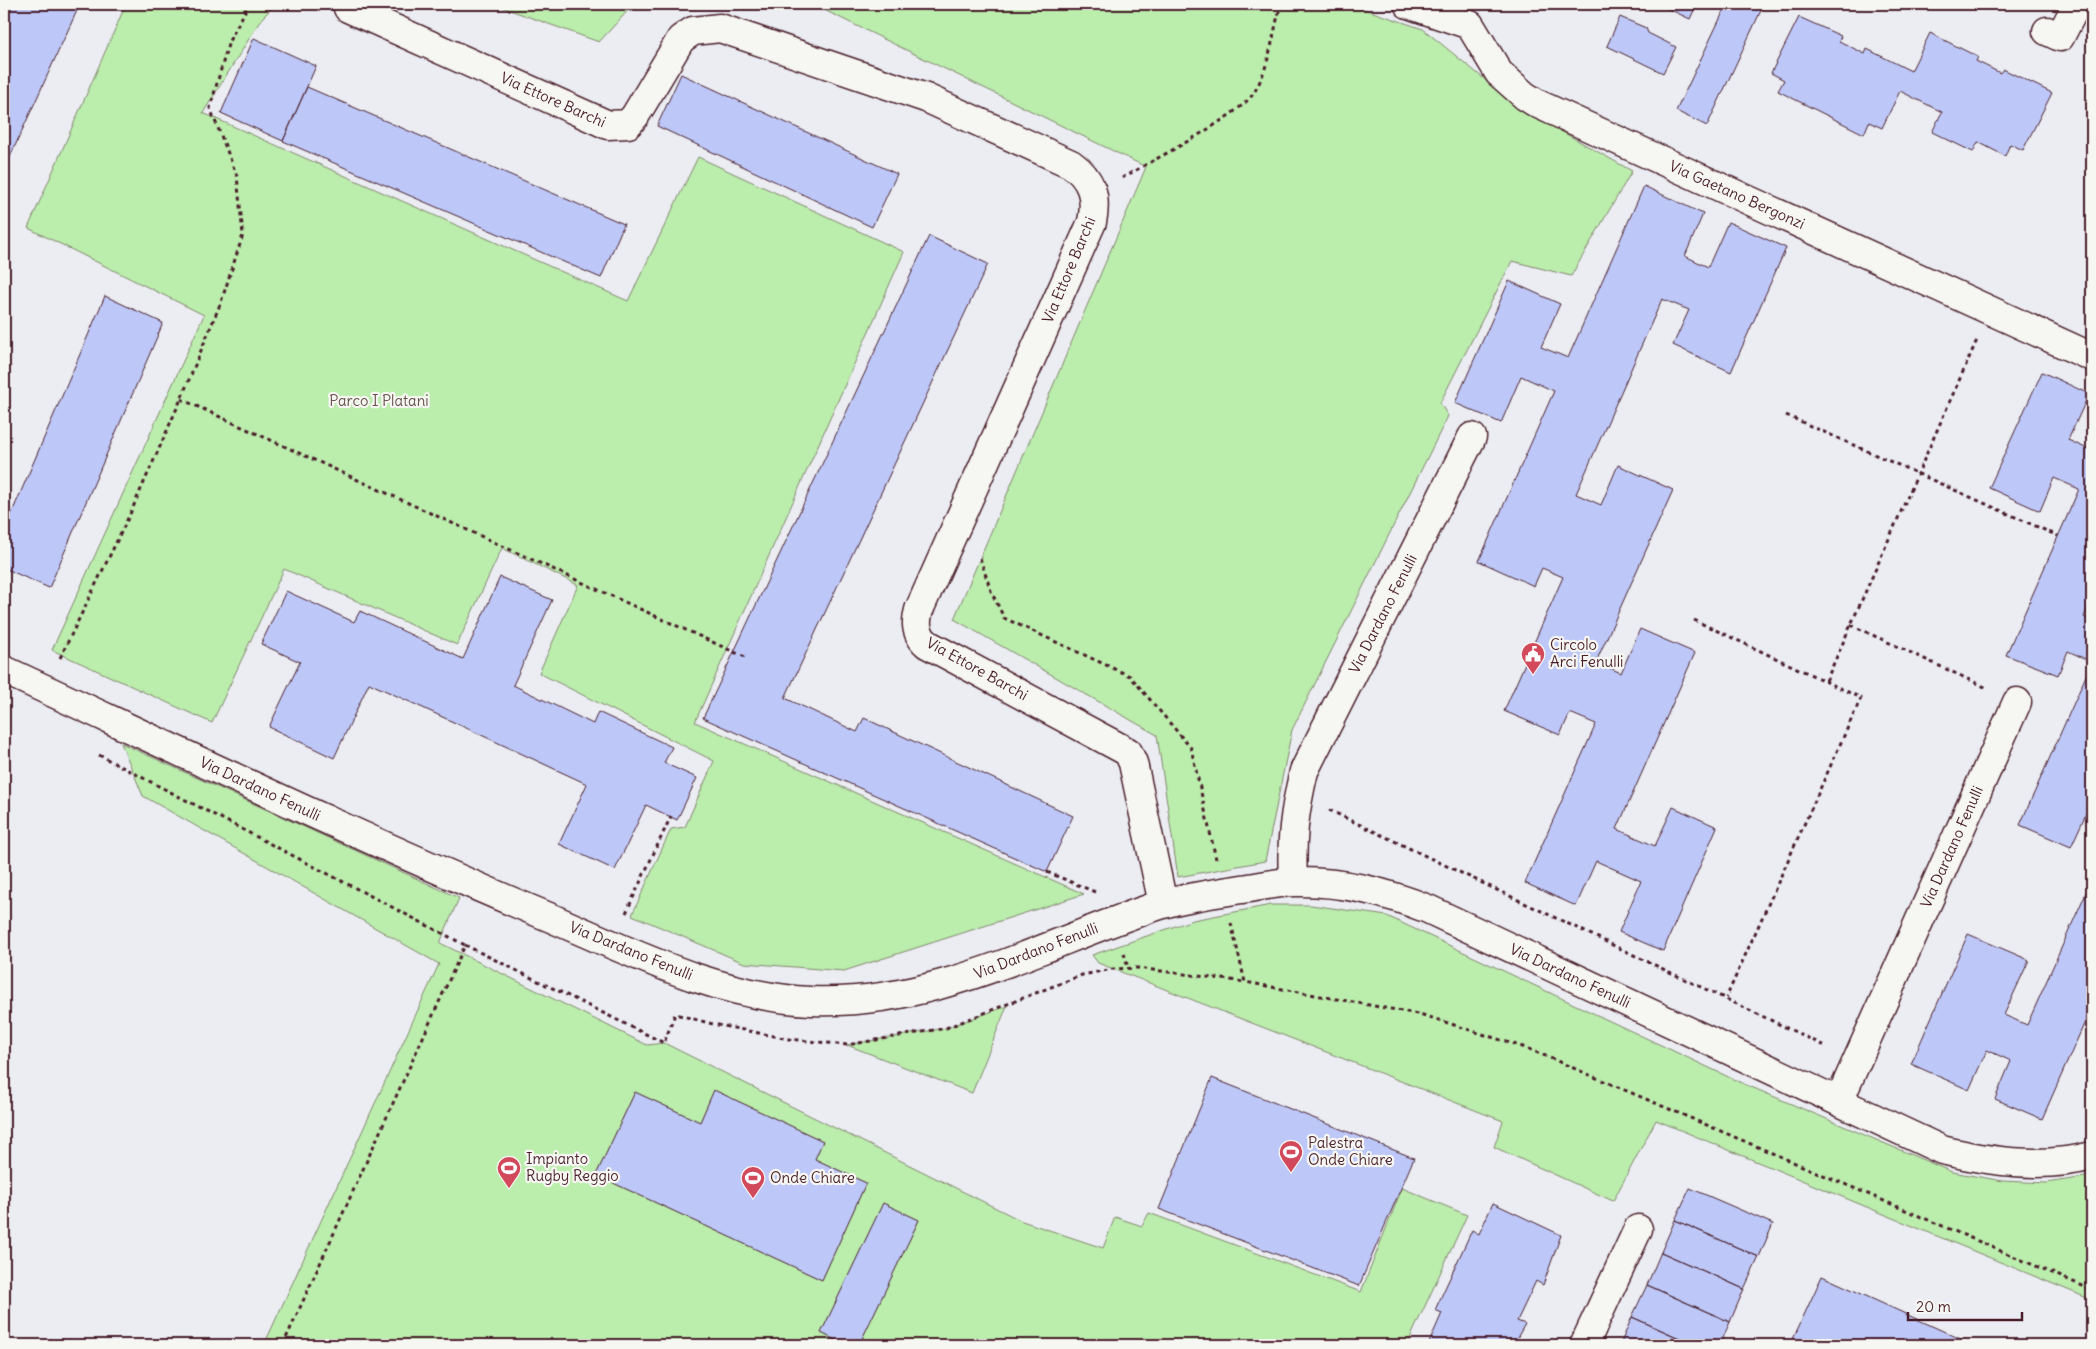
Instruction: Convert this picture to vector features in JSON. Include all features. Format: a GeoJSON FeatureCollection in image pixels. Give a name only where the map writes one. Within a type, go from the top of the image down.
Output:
{"type":"FeatureCollection","features":[{"type":"Feature","properties":{"kind":"street","name":"Via Gaetano Bergonzi"},"geometry":{"type":"LineString","coordinates":[[1408,4],[1470,25],[1499,73],[1525,96],[1538,104],[2092,357]]}},
{"type":"Feature","properties":{"kind":"street"},"geometry":{"type":"LineString","coordinates":[[2047,31],[2060,37],[2076,4]]}},
{"type":"Feature","properties":{"kind":"street","name":"Via Ettore Barchi"},"geometry":{"type":"LineString","coordinates":[[348,8],[608,125],[628,124],[635,116],[681,39],[693,31],[720,28],[930,100],[1071,164],[1079,170],[1094,194],[1092,222],[919,610],[916,624],[918,632],[926,644],[1128,752],[1133,763],[1163,904]]}},
{"type":"Feature","properties":{"kind":"street","name":"Via Dardano Fenulli"},"geometry":{"type":"LineString","coordinates":[[1293,882],[1291,842],[1304,771],[1472,437]]}},
{"type":"Feature","properties":{"kind":"street","name":"Via Dardano Fenulli"},"geometry":{"type":"LineString","coordinates":[[4,670],[375,843],[621,947],[729,988],[806,1001],[850,1002],[893,997],[943,986],[1163,904],[1224,892],[1293,882],[1361,887],[1399,897],[1428,909],[1942,1150],[1980,1159],[2047,1161],[2079,1159],[2092,1156]]}},
{"type":"Feature","properties":{"kind":"street","name":"Via Dardano Fenulli"},"geometry":{"type":"LineString","coordinates":[[1839,1102],[2017,702]]}},
{"type":"Feature","properties":{"kind":"street"},"geometry":{"type":"LineString","coordinates":[[1584,1345],[1638,1229]]}},
{"type":"Feature","properties":{"kind":"path"},"geometry":{"type":"LineString","coordinates":[[43,688],[68,646],[181,399],[221,302],[242,235],[237,176],[210,108],[229,41],[249,4]]}},
{"type":"Feature","properties":{"kind":"path"},"geometry":{"type":"LineString","coordinates":[[1094,194],[1224,119],[1254,94],[1263,77],[1281,4]]}},
{"type":"Feature","properties":{"kind":"path"},"geometry":{"type":"LineString","coordinates":[[1826,681],[1990,310]]}},
{"type":"Feature","properties":{"kind":"path"},"geometry":{"type":"LineString","coordinates":[[181,399],[745,657]]}},
{"type":"Feature","properties":{"kind":"path"},"geometry":{"type":"LineString","coordinates":[[1786,415],[2058,536]]}},
{"type":"Feature","properties":{"kind":"path"},"geometry":{"type":"LineString","coordinates":[[1694,620],[1861,698],[1726,998]]}},
{"type":"Feature","properties":{"kind":"path"},"geometry":{"type":"LineString","coordinates":[[1850,625],[2017,702]]}},
{"type":"Feature","properties":{"kind":"path"},"geometry":{"type":"LineString","coordinates":[[94,752],[464,945],[283,1345]]}},
{"type":"Feature","properties":{"kind":"path"},"geometry":{"type":"LineString","coordinates":[[1298,796],[1857,1061]]}},
{"type":"Feature","properties":{"kind":"path"},"geometry":{"type":"LineString","coordinates":[[621,947],[623,921],[671,816]]}},
{"type":"Feature","properties":{"kind":"green space","name":"Parco I Platani"},"geometry":{"type":"Polygon","coordinates":[[[126,4],[276,4],[262,18],[203,113],[628,301],[698,157],[904,252],[695,722],[1084,894],[844,971],[744,963],[632,915],[671,829],[685,827],[714,761],[539,673],[578,585],[502,548],[457,645],[284,569],[212,723],[52,650],[204,315],[28,228],[126,4]]]}},
{"type":"Feature","properties":{"kind":"green space"},"geometry":{"type":"Polygon","coordinates":[[[493,4],[634,4],[599,42],[493,4]]]}},
{"type":"Feature","properties":{"kind":"green space"},"geometry":{"type":"Polygon","coordinates":[[[812,4],[1349,4],[1423,29],[1520,108],[1632,171],[1571,276],[1512,261],[1440,403],[1448,416],[1292,730],[1265,861],[1178,877],[1157,735],[954,619],[1146,167],[812,4]]]}},
{"type":"Feature","properties":{"kind":"green space"},"geometry":{"type":"Polygon","coordinates":[[[121,743],[459,898],[440,943],[647,1045],[664,1043],[1022,1221],[1103,1248],[1115,1217],[1142,1226],[1149,1213],[1361,1292],[1402,1188],[1467,1215],[1407,1345],[264,1345],[439,964],[143,796],[121,743]]]}},
{"type":"Feature","properties":{"kind":"green space"},"geometry":{"type":"Polygon","coordinates":[[[1271,905],[1311,905],[1387,916],[1737,1081],[1952,1172],[2003,1181],[2046,1183],[2092,1176],[2092,1300],[1656,1120],[1613,1201],[1494,1147],[1503,1121],[1098,963],[1092,955],[1193,920],[1271,905]]]}},
{"type":"Feature","properties":{"kind":"green space"},"geometry":{"type":"Polygon","coordinates":[[[1007,1006],[972,1093],[847,1045],[946,1028],[1007,1006]]]}},
{"type":"Feature","properties":{"kind":"building"},"geometry":{"type":"Polygon","coordinates":[[[13,4],[80,4],[4,170],[4,25],[13,4]]]}},
{"type":"Feature","properties":{"kind":"building"},"geometry":{"type":"Polygon","coordinates":[[[1658,4],[1697,4],[1690,19],[1658,4]]]}},
{"type":"Feature","properties":{"kind":"building"},"geometry":{"type":"Polygon","coordinates":[[[1727,4],[1764,4],[1707,126],[1676,111],[1727,4]]]}},
{"type":"Feature","properties":{"kind":"building"},"geometry":{"type":"Polygon","coordinates":[[[1620,17],[1646,28],[1648,33],[1676,47],[1663,73],[1607,46],[1620,17]]]}},
{"type":"Feature","properties":{"kind":"building"},"geometry":{"type":"Polygon","coordinates":[[[1799,17],[1841,36],[1839,41],[1865,54],[1867,49],[1911,71],[1930,33],[1978,57],[1976,61],[2000,73],[2003,69],[2052,93],[2023,150],[2010,144],[2005,156],[1978,142],[1973,152],[1932,132],[1942,112],[1900,91],[1882,128],[1869,122],[1864,134],[1778,91],[1784,80],[1771,73],[1799,17]]]}},
{"type":"Feature","properties":{"kind":"building"},"geometry":{"type":"Polygon","coordinates":[[[254,38],[316,66],[283,141],[221,113],[254,38]]]}},
{"type":"Feature","properties":{"kind":"building"},"geometry":{"type":"Polygon","coordinates":[[[681,74],[897,174],[872,227],[657,126],[681,74]]]}},
{"type":"Feature","properties":{"kind":"building"},"geometry":{"type":"Polygon","coordinates":[[[307,87],[624,224],[601,278],[283,141],[307,87]]]}},
{"type":"Feature","properties":{"kind":"building"},"geometry":{"type":"Polygon","coordinates":[[[1644,186],[1703,214],[1685,256],[1708,267],[1728,222],[1786,248],[1731,372],[1673,345],[1689,310],[1662,299],[1576,494],[1601,505],[1618,465],[1673,490],[1596,662],[1621,673],[1640,629],[1695,653],[1617,829],[1655,846],[1673,807],[1717,827],[1663,951],[1619,932],[1641,881],[1596,861],[1576,906],[1525,883],[1596,724],[1570,713],[1560,735],[1504,711],[1563,577],[1542,568],[1534,586],[1479,561],[1554,391],[1521,376],[1501,423],[1455,403],[1509,281],[1560,304],[1541,347],[1568,358],[1644,186]]]}},
{"type":"Feature","properties":{"kind":"building"},"geometry":{"type":"Polygon","coordinates":[[[929,236],[988,264],[785,698],[857,732],[864,718],[1073,816],[1047,872],[703,718],[929,236]]]}},
{"type":"Feature","properties":{"kind":"building"},"geometry":{"type":"Polygon","coordinates":[[[105,296],[163,323],[49,588],[4,568],[4,531],[105,296]]]}},
{"type":"Feature","properties":{"kind":"building"},"geometry":{"type":"Polygon","coordinates":[[[2042,372],[2089,394],[2068,440],[2092,451],[2092,598],[2084,617],[2092,621],[2092,662],[2068,651],[2058,675],[2006,655],[2079,489],[2054,478],[2040,511],[1989,488],[2042,372]]]}},
{"type":"Feature","properties":{"kind":"building"},"geometry":{"type":"Polygon","coordinates":[[[500,577],[552,600],[513,685],[593,724],[598,712],[672,747],[664,763],[697,778],[677,820],[646,805],[615,870],[559,844],[587,784],[369,683],[334,758],[269,727],[300,662],[261,644],[286,591],[354,622],[360,611],[463,659],[500,577]]]}},
{"type":"Feature","properties":{"kind":"building"},"geometry":{"type":"Polygon","coordinates":[[[2092,662],[2092,809],[2089,807],[2071,847],[2020,825],[2092,662]]]}},
{"type":"Feature","properties":{"kind":"building"},"geometry":{"type":"Polygon","coordinates":[[[2092,879],[2092,1006],[2042,1119],[1995,1099],[2011,1061],[1987,1050],[1969,1090],[1911,1064],[1968,934],[2029,960],[2004,1015],[2027,1025],[2092,879]]]}},
{"type":"Feature","properties":{"kind":"building","name":"Palestra Onde Chiare"},"geometry":{"type":"Polygon","coordinates":[[[1212,1078],[1414,1158],[1359,1286],[1159,1209],[1212,1078]]]}},
{"type":"Feature","properties":{"kind":"building","name":"Onde Chiare"},"geometry":{"type":"Polygon","coordinates":[[[714,1090],[823,1141],[815,1159],[866,1183],[822,1280],[596,1175],[635,1092],[700,1122],[714,1090]]]}},
{"type":"Feature","properties":{"kind":"building"},"geometry":{"type":"Polygon","coordinates":[[[1690,1188],[1773,1224],[1759,1257],[1675,1220],[1690,1188]]]}},
{"type":"Feature","properties":{"kind":"building"},"geometry":{"type":"Polygon","coordinates":[[[883,1203],[919,1220],[859,1345],[846,1345],[821,1333],[883,1203]]]}},
{"type":"Feature","properties":{"kind":"building"},"geometry":{"type":"Polygon","coordinates":[[[1493,1203],[1561,1235],[1543,1285],[1536,1281],[1517,1321],[1525,1324],[1513,1345],[1434,1345],[1429,1343],[1442,1313],[1435,1310],[1472,1230],[1479,1234],[1493,1203]]]}},
{"type":"Feature","properties":{"kind":"building"},"geometry":{"type":"Polygon","coordinates":[[[1675,1220],[1759,1257],[1744,1289],[1661,1252],[1675,1220]]]}},
{"type":"Feature","properties":{"kind":"building"},"geometry":{"type":"Polygon","coordinates":[[[1661,1252],[1744,1289],[1730,1322],[1647,1285],[1661,1252]]]}},
{"type":"Feature","properties":{"kind":"building"},"geometry":{"type":"Polygon","coordinates":[[[1822,1276],[1965,1341],[1964,1345],[1807,1345],[1793,1339],[1822,1276]]]}},
{"type":"Feature","properties":{"kind":"building"},"geometry":{"type":"Polygon","coordinates":[[[1647,1285],[1730,1322],[1720,1345],[1695,1345],[1632,1317],[1647,1285]]]}},
{"type":"Feature","properties":{"kind":"building"},"geometry":{"type":"Polygon","coordinates":[[[1632,1317],[1695,1345],[1620,1345],[1632,1317]]]}},
{"type":"Feature","properties":{"kind":"place","name":"Circolo Arci Fenulli"},"geometry":{"type":"Point","coordinates":[1533,675]}},
{"type":"Feature","properties":{"kind":"place","name":"Palestra Onde Chiare"},"geometry":{"type":"Point","coordinates":[1291,1173]}},
{"type":"Feature","properties":{"kind":"place","name":"Impianto Rugby Reggio"},"geometry":{"type":"Point","coordinates":[509,1189]}},
{"type":"Feature","properties":{"kind":"place","name":"Onde Chiare"},"geometry":{"type":"Point","coordinates":[753,1199]}}]}
